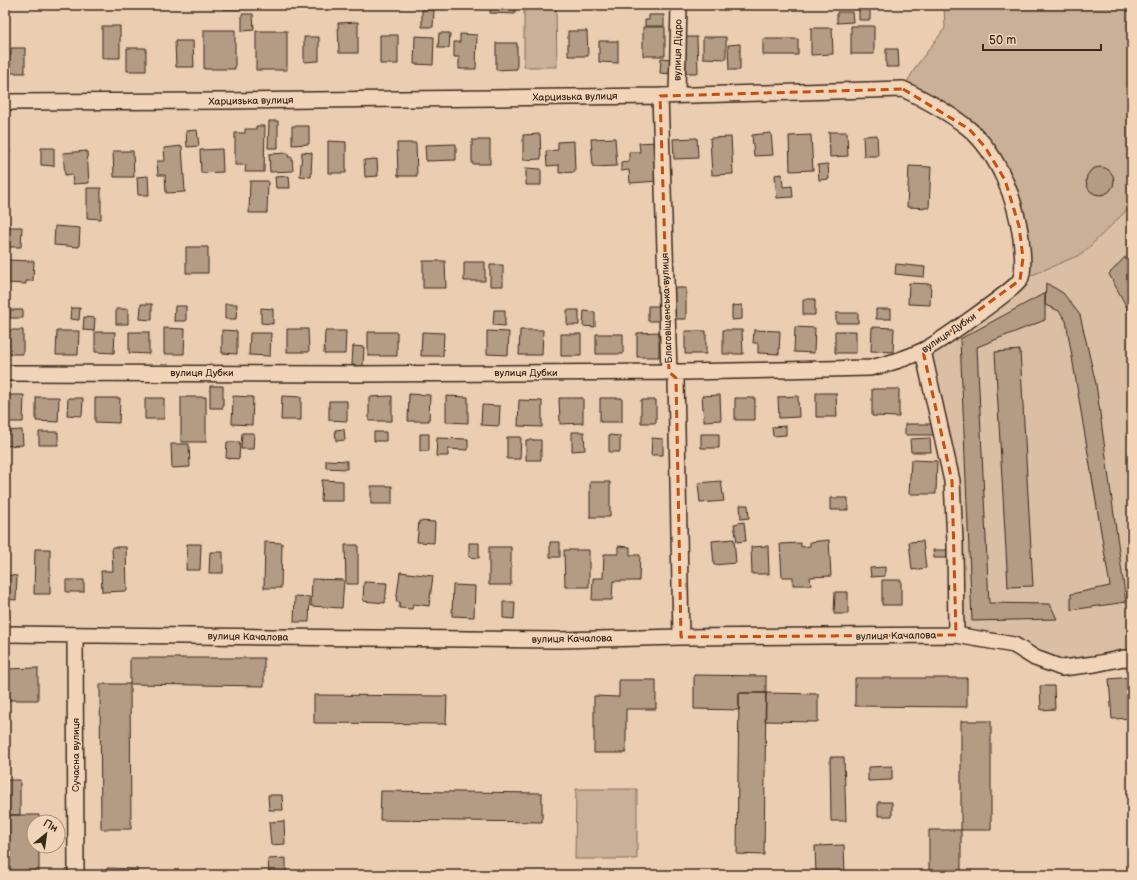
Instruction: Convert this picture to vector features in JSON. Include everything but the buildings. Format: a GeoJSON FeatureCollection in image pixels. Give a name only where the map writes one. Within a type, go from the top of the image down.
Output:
{"type":"FeatureCollection","features":[{"type":"Feature","properties":{"kind":"street","name":"вулиця Дідро"},"geometry":{"type":"LineString","coordinates":[[678,94],[679,5]]}},
{"type":"Feature","properties":{"kind":"street","name":"Харцизька вулиця"},"geometry":{"type":"LineString","coordinates":[[5,102],[660,96],[678,94],[903,89],[930,103],[969,129],[985,146],[1005,180],[1020,226],[1023,258],[1020,280]]}},
{"type":"Feature","properties":{"kind":"street","name":"Благовіщенська вулиця"},"geometry":{"type":"LineString","coordinates":[[660,96],[669,372],[676,378],[681,637]]}},
{"type":"Feature","properties":{"kind":"street","name":"вулиця Дубки"},"geometry":{"type":"LineString","coordinates":[[5,373],[398,374],[669,372],[870,368],[893,363],[923,351],[948,335],[1003,295],[1020,280]]}},
{"type":"Feature","properties":{"kind":"street"},"geometry":{"type":"LineString","coordinates":[[923,351],[952,481],[955,541],[956,635]]}},
{"type":"Feature","properties":{"kind":"street","name":"вулиця Качалова"},"geometry":{"type":"LineString","coordinates":[[5,634],[559,640],[681,637],[956,635],[1014,645],[1035,658],[1062,668],[1095,664],[1124,658],[1132,659]]}},
{"type":"Feature","properties":{"kind":"street","name":"Сучасна вулиця"},"geometry":{"type":"LineString","coordinates":[[75,635],[76,875]]}},
{"type":"Feature","properties":{"kind":"highlighted area"},"geometry":{"type":"Polygon","coordinates":[[[903,89],[969,129],[985,147],[1005,180],[1019,226],[1023,258],[1020,280],[923,351],[952,481],[956,635],[681,637],[676,378],[669,372],[660,96],[903,89]]]}},
{"type":"Feature","properties":{"kind":"shaded area"},"geometry":{"type":"Polygon","coordinates":[[[944,5],[1132,5],[1132,205],[1082,254],[1020,280],[1019,226],[985,147],[903,89],[917,65],[945,28],[944,5]]]}},
{"type":"Feature","properties":{"kind":"shaded area"},"geometry":{"type":"Polygon","coordinates":[[[524,7],[556,7],[557,67],[524,67],[524,7]]]}},
{"type":"Feature","properties":{"kind":"shaded area"},"geometry":{"type":"Polygon","coordinates":[[[1132,205],[1132,659],[1095,664],[1035,658],[956,635],[955,541],[923,351],[1020,280],[1082,254],[1132,205]]]}},
{"type":"Feature","properties":{"kind":"shaded area"},"geometry":{"type":"Polygon","coordinates":[[[576,789],[637,789],[637,859],[575,859],[576,789]]]}}]}
